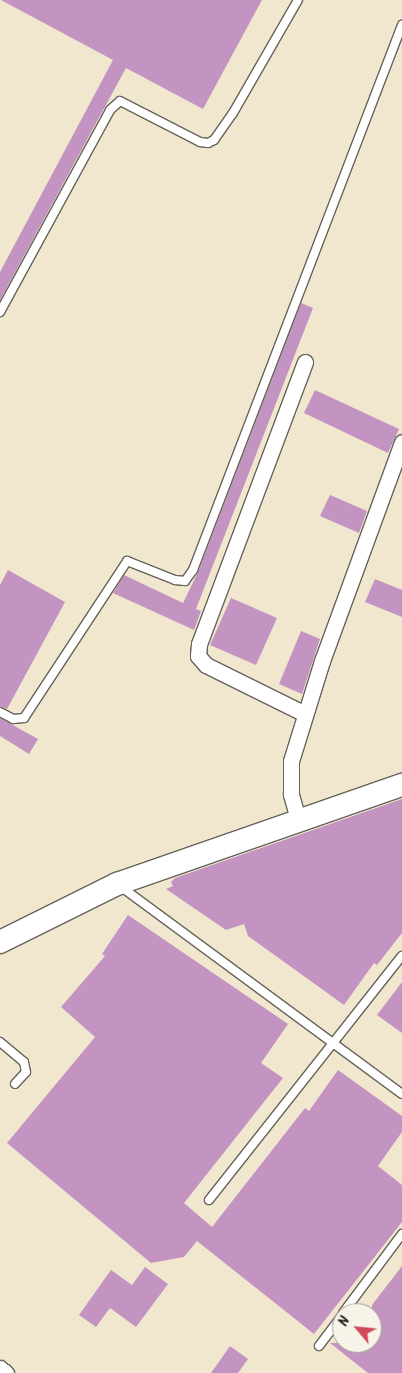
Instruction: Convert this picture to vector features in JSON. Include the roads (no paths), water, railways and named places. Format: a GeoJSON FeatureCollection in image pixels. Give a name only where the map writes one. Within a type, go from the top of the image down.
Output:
{"type":"FeatureCollection","features":[{"type":"Feature","properties":{"kind":"street"},"geometry":{"type":"LineString","coordinates":[[305,362],[198,644],[198,656],[206,665],[305,714]]}},
{"type":"Feature","properties":{"kind":"street"},"geometry":{"type":"LineString","coordinates":[[298,819],[291,794],[291,761],[305,714],[402,442]]}},
{"type":"Feature","properties":{"kind":"street"},"geometry":{"type":"LineString","coordinates":[[0,942],[117,884],[298,819],[402,785]]}},
{"type":"Feature","properties":{"kind":"street"},"geometry":{"type":"LineString","coordinates":[[0,1368],[6,1373]]}},
{"type":"Feature","properties":{"kind":"lane"},"geometry":{"type":"LineString","coordinates":[[0,312],[110,110],[120,101],[200,142],[208,143],[214,140],[233,113],[298,0]]}},
{"type":"Feature","properties":{"kind":"lane"},"geometry":{"type":"LineString","coordinates":[[0,712],[13,719],[24,718],[127,561],[137,562],[175,580],[185,581],[193,570],[402,25]]}},
{"type":"Feature","properties":{"kind":"lane"},"geometry":{"type":"LineString","coordinates":[[117,884],[333,1046],[402,1094]]}},
{"type":"Feature","properties":{"kind":"lane"},"geometry":{"type":"LineString","coordinates":[[210,1200],[402,956]]}},
{"type":"Feature","properties":{"kind":"lane"},"geometry":{"type":"LineString","coordinates":[[0,1042],[24,1062],[26,1072],[15,1084]]}},
{"type":"Feature","properties":{"kind":"lane"},"geometry":{"type":"LineString","coordinates":[[351,1303],[402,1234]]}},
{"type":"Feature","properties":{"kind":"lane"},"geometry":{"type":"LineString","coordinates":[[319,1346],[332,1329]]}}]}
